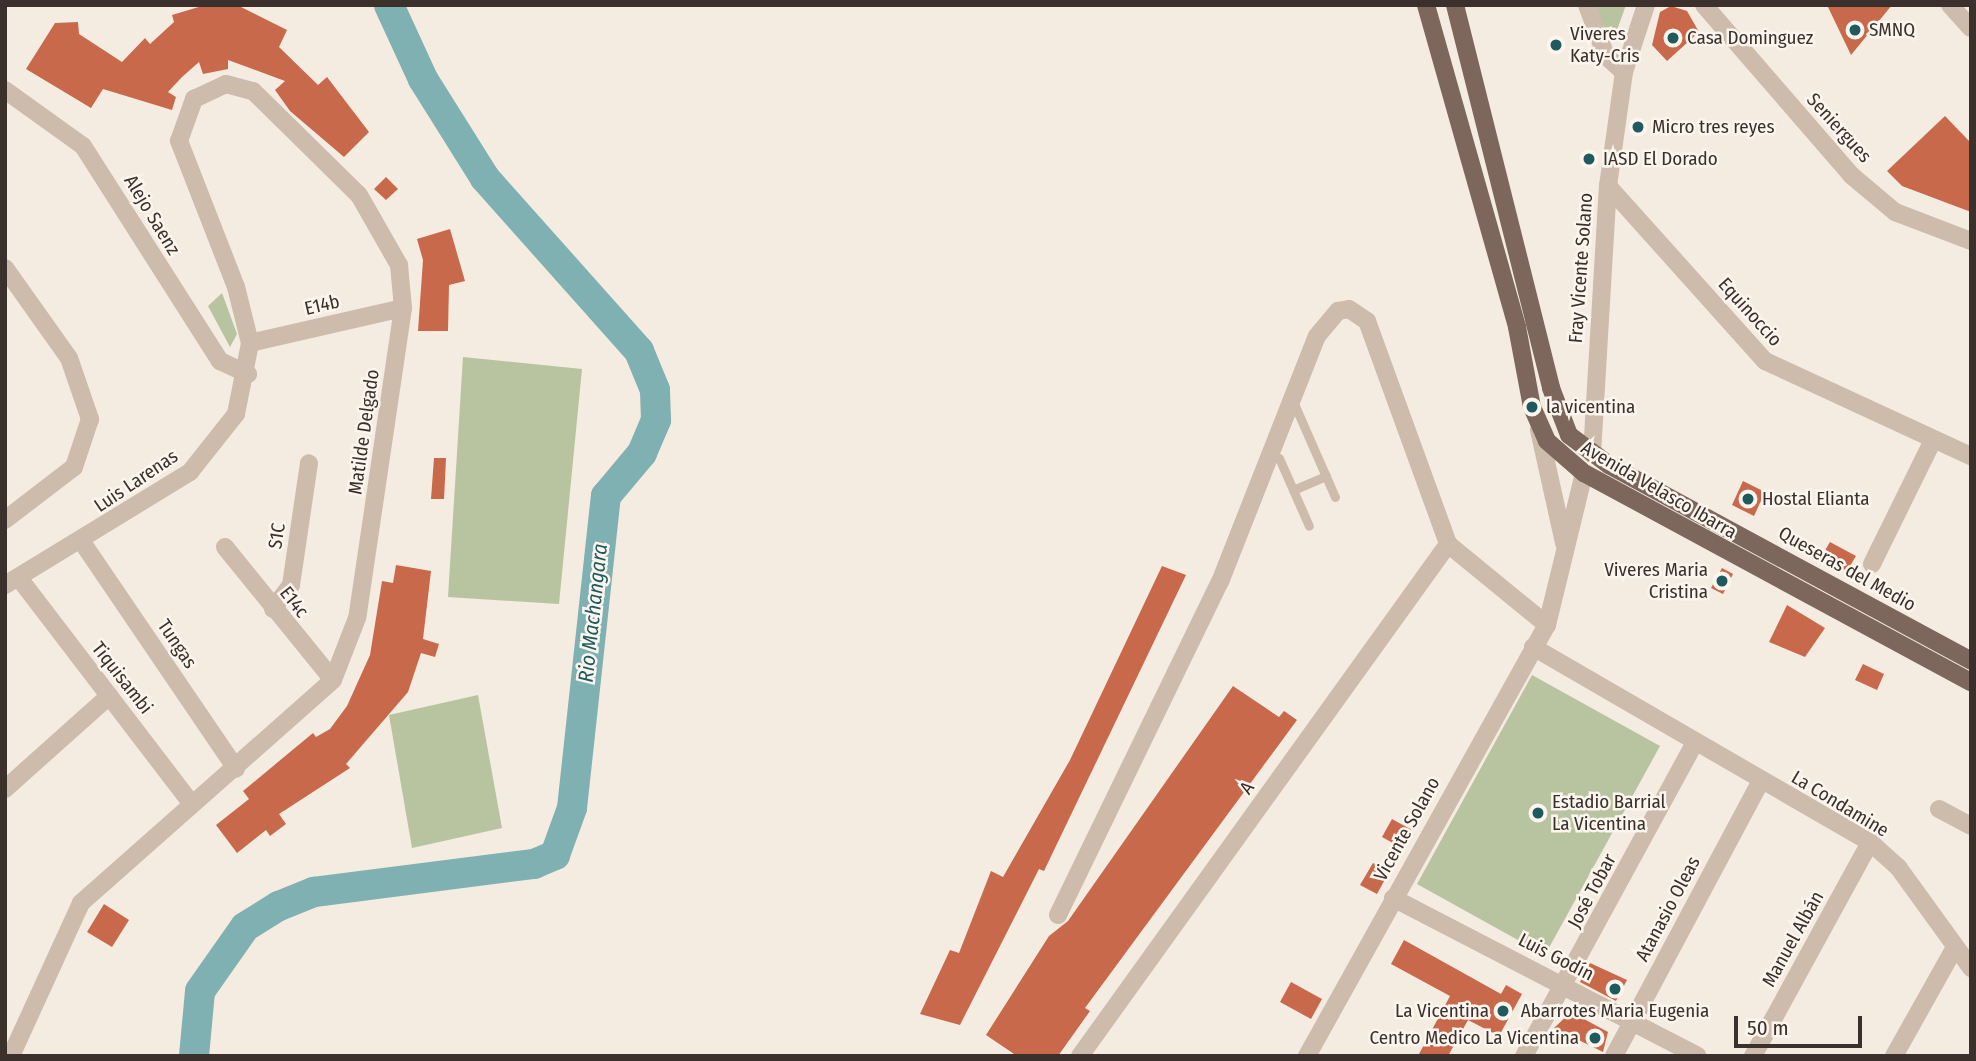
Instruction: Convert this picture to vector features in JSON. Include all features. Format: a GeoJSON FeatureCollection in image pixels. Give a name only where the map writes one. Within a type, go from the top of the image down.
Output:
{"type":"FeatureCollection","features":[{"type":"Feature","properties":{"kind":"main road"},"geometry":{"type":"LineString","coordinates":[[1426,5],[1517,327],[1539,430]]}},
{"type":"Feature","properties":{"kind":"main road","name":"Avenida Velasco Ibarra"},"geometry":{"type":"LineString","coordinates":[[1455,5],[1560,421],[1592,454]]}},
{"type":"Feature","properties":{"kind":"main road","name":"Avenida Velasco Ibarra"},"geometry":{"type":"LineString","coordinates":[[1539,430],[1584,473],[1971,682]]}},
{"type":"Feature","properties":{"kind":"main road","name":"Queseras del Medio"},"geometry":{"type":"LineString","coordinates":[[1592,454],[1971,661]]}},
{"type":"Feature","properties":{"kind":"main road"},"geometry":{"type":"LineString","coordinates":[[1935,664],[1971,690]]}},
{"type":"Feature","properties":{"kind":"street"},"geometry":{"type":"LineString","coordinates":[[1587,5],[1606,56],[1624,72]]}},
{"type":"Feature","properties":{"kind":"street","name":"Fray Vicente Solano"},"geometry":{"type":"LineString","coordinates":[[1592,454],[1608,186],[1624,72],[1646,5]]}},
{"type":"Feature","properties":{"kind":"street","name":"Seniergues"},"geometry":{"type":"LineString","coordinates":[[1704,5],[1851,175],[1895,212],[1971,241]]}},
{"type":"Feature","properties":{"kind":"street"},"geometry":{"type":"LineString","coordinates":[[1950,5],[1971,29]]}},
{"type":"Feature","properties":{"kind":"street","name":"Matilde Delgado"},"geometry":{"type":"LineString","coordinates":[[12,1055],[81,903],[192,804],[236,769],[333,680],[357,618],[403,308],[399,265],[359,195],[260,97],[226,84],[194,99],[179,141],[236,287],[250,343],[248,374]]}},
{"type":"Feature","properties":{"kind":"street","name":"Alejo Saenz"},"geometry":{"type":"LineString","coordinates":[[5,90],[83,146],[220,360],[248,374]]}},
{"type":"Feature","properties":{"kind":"street","name":"Equinoccio"},"geometry":{"type":"LineString","coordinates":[[1608,186],[1765,361],[1971,456]]}},
{"type":"Feature","properties":{"kind":"street"},"geometry":{"type":"LineString","coordinates":[[5,268],[69,358],[90,419],[74,467],[5,520]]}},
{"type":"Feature","properties":{"kind":"street","name":"E14b"},"geometry":{"type":"LineString","coordinates":[[250,343],[403,308]]}},
{"type":"Feature","properties":{"kind":"street"},"geometry":{"type":"LineString","coordinates":[[1058,915],[1220,582],[1292,399],[1328,320],[1338,311],[1358,313],[1367,321],[1448,544],[1547,625],[1584,473]]}},
{"type":"Feature","properties":{"kind":"street","name":"Luis Larenas"},"geometry":{"type":"LineString","coordinates":[[12,582],[82,542],[211,452],[236,414],[248,374]]}},
{"type":"Feature","properties":{"kind":"street"},"geometry":{"type":"LineString","coordinates":[[1539,430],[1565,546]]}},
{"type":"Feature","properties":{"kind":"street"},"geometry":{"type":"LineString","coordinates":[[1872,564],[1933,440]]}},
{"type":"Feature","properties":{"kind":"street","name":"S1C"},"geometry":{"type":"LineString","coordinates":[[273,609],[291,585],[309,463]]}},
{"type":"Feature","properties":{"kind":"street","name":"Tungas"},"geometry":{"type":"LineString","coordinates":[[82,542],[236,769]]}},
{"type":"Feature","properties":{"kind":"street","name":"A"},"geometry":{"type":"LineString","coordinates":[[1080,1056],[1448,544]]}},
{"type":"Feature","properties":{"kind":"street","name":"E14c"},"geometry":{"type":"LineString","coordinates":[[225,547],[333,680]]}},
{"type":"Feature","properties":{"kind":"street","name":"Tiquisambi"},"geometry":{"type":"LineString","coordinates":[[12,582],[109,696],[192,804]]}},
{"type":"Feature","properties":{"kind":"street","name":"Vicente Solano"},"geometry":{"type":"LineString","coordinates":[[1307,1056],[1547,625]]}},
{"type":"Feature","properties":{"kind":"street"},"geometry":{"type":"LineString","coordinates":[[1533,647],[1760,782]]}},
{"type":"Feature","properties":{"kind":"street"},"geometry":{"type":"LineString","coordinates":[[5,789],[109,696]]}},
{"type":"Feature","properties":{"kind":"street","name":"José Tobar"},"geometry":{"type":"LineString","coordinates":[[1524,1056],[1694,744]]}},
{"type":"Feature","properties":{"kind":"street","name":"La Condamine"},"geometry":{"type":"LineString","coordinates":[[1760,782],[1870,842],[1898,867],[1953,951],[1971,968]]}},
{"type":"Feature","properties":{"kind":"street","name":"Atanasio Oleas"},"geometry":{"type":"LineString","coordinates":[[1614,1056],[1760,782]]}},
{"type":"Feature","properties":{"kind":"street"},"geometry":{"type":"LineString","coordinates":[[1939,809],[1971,826]]}},
{"type":"Feature","properties":{"kind":"street","name":"Manuel Albán"},"geometry":{"type":"LineString","coordinates":[[1753,1056],[1870,842]]}},
{"type":"Feature","properties":{"kind":"street","name":"Luis Godín"},"geometry":{"type":"LineString","coordinates":[[1393,898],[1698,1056]]}},
{"type":"Feature","properties":{"kind":"street"},"geometry":{"type":"LineString","coordinates":[[1894,1056],[1953,951]]}},
{"type":"Feature","properties":{"kind":"street"},"geometry":{"type":"LineString","coordinates":[[5,1052],[12,1055]]}},
{"type":"Feature","properties":{"kind":"lane"},"geometry":{"type":"LineString","coordinates":[[1292,399],[1335,497]]}},
{"type":"Feature","properties":{"kind":"lane"},"geometry":{"type":"LineString","coordinates":[[1279,458],[1309,526]]}},
{"type":"Feature","properties":{"kind":"lane"},"geometry":{"type":"LineString","coordinates":[[1293,490],[1326,476]]}},
{"type":"Feature","properties":{"kind":"green space"},"geometry":{"type":"Polygon","coordinates":[[[1595,5],[1626,5],[1613,41],[1606,36],[1595,5]]]}},
{"type":"Feature","properties":{"kind":"green space"},"geometry":{"type":"Polygon","coordinates":[[[222,293],[237,334],[230,347],[208,306],[222,293]]]}},
{"type":"Feature","properties":{"kind":"green space"},"geometry":{"type":"Polygon","coordinates":[[[463,357],[582,369],[559,604],[448,597],[463,357]]]}},
{"type":"Feature","properties":{"kind":"green space"},"geometry":{"type":"Polygon","coordinates":[[[1532,675],[1660,746],[1545,955],[1417,884],[1532,675]]]}},
{"type":"Feature","properties":{"kind":"green space"},"geometry":{"type":"Polygon","coordinates":[[[478,695],[502,828],[412,848],[389,715],[478,695]]]}},
{"type":"Feature","properties":{"kind":"building","name":"SMNQ"},"geometry":{"type":"Polygon","coordinates":[[[1827,5],[1892,5],[1851,55],[1827,5]]]}},
{"type":"Feature","properties":{"kind":"building"},"geometry":{"type":"Polygon","coordinates":[[[202,6],[239,6],[287,30],[279,47],[318,85],[327,77],[369,132],[344,157],[290,111],[275,90],[285,81],[228,60],[228,69],[203,74],[199,62],[182,77],[168,92],[176,97],[172,110],[103,89],[91,108],[26,69],[55,23],[78,22],[79,34],[122,62],[145,38],[150,44],[174,22],[172,15],[202,6]]]}},
{"type":"Feature","properties":{"kind":"building","name":"Casa Dominguez"},"geometry":{"type":"Polygon","coordinates":[[[1671,6],[1687,11],[1699,32],[1667,61],[1652,45],[1660,12],[1671,6]]]}},
{"type":"Feature","properties":{"kind":"building"},"geometry":{"type":"Polygon","coordinates":[[[1945,116],[1971,143],[1971,212],[1902,186],[1887,171],[1945,116]]]}},
{"type":"Feature","properties":{"kind":"building"},"geometry":{"type":"Polygon","coordinates":[[[386,177],[398,189],[386,200],[374,189],[386,177]]]}},
{"type":"Feature","properties":{"kind":"building"},"geometry":{"type":"Polygon","coordinates":[[[450,229],[465,281],[449,285],[448,331],[418,331],[423,260],[417,239],[450,229]]]}},
{"type":"Feature","properties":{"kind":"building"},"geometry":{"type":"Polygon","coordinates":[[[434,458],[446,458],[444,499],[431,499],[434,458]]]}},
{"type":"Feature","properties":{"kind":"building","name":"Hostal Elianta"},"geometry":{"type":"Polygon","coordinates":[[[1743,481],[1765,492],[1754,516],[1732,505],[1743,481]]]}},
{"type":"Feature","properties":{"kind":"building"},"geometry":{"type":"Polygon","coordinates":[[[1830,542],[1856,556],[1847,571],[1821,557],[1830,542]]]}},
{"type":"Feature","properties":{"kind":"building"},"geometry":{"type":"Polygon","coordinates":[[[396,565],[431,571],[423,639],[439,644],[435,657],[421,653],[408,692],[346,764],[350,768],[279,814],[286,824],[270,836],[266,830],[237,853],[216,825],[249,799],[243,791],[313,733],[316,737],[330,729],[347,706],[370,655],[382,581],[393,583],[396,565]]]}},
{"type":"Feature","properties":{"kind":"building"},"geometry":{"type":"Polygon","coordinates":[[[1162,566],[1186,575],[1044,871],[1039,869],[960,1025],[920,1014],[950,950],[959,953],[991,871],[1003,877],[1070,760],[1162,566]]]}},
{"type":"Feature","properties":{"kind":"building","name":"Viveres Maria Cristina"},"geometry":{"type":"Polygon","coordinates":[[[1722,568],[1733,574],[1723,594],[1711,588],[1722,568]]]}},
{"type":"Feature","properties":{"kind":"building"},"geometry":{"type":"Polygon","coordinates":[[[1787,605],[1825,628],[1805,657],[1769,642],[1787,605]]]}},
{"type":"Feature","properties":{"kind":"building"},"geometry":{"type":"Polygon","coordinates":[[[1863,664],[1884,674],[1877,690],[1855,680],[1863,664]]]}},
{"type":"Feature","properties":{"kind":"building"},"geometry":{"type":"Polygon","coordinates":[[[1233,686],[1279,717],[1284,711],[1297,720],[1085,1008],[1090,1011],[1058,1056],[1017,1056],[986,1035],[1049,936],[1068,921],[1233,686]]]}},
{"type":"Feature","properties":{"kind":"building"},"geometry":{"type":"Polygon","coordinates":[[[1392,819],[1412,830],[1402,848],[1382,837],[1392,819]]]}},
{"type":"Feature","properties":{"kind":"building"},"geometry":{"type":"Polygon","coordinates":[[[1373,863],[1389,872],[1377,894],[1360,885],[1373,863]]]}},
{"type":"Feature","properties":{"kind":"building"},"geometry":{"type":"Polygon","coordinates":[[[104,904],[129,920],[112,947],[87,932],[104,904]]]}},
{"type":"Feature","properties":{"kind":"building"},"geometry":{"type":"Polygon","coordinates":[[[1404,940],[1501,994],[1506,985],[1522,994],[1499,1036],[1468,1020],[1448,1056],[1418,1056],[1450,996],[1391,964],[1404,940]]]}},
{"type":"Feature","properties":{"kind":"building"},"geometry":{"type":"Polygon","coordinates":[[[1590,963],[1627,980],[1616,1001],[1580,982],[1590,963]]]}},
{"type":"Feature","properties":{"kind":"building"},"geometry":{"type":"Polygon","coordinates":[[[1291,982],[1322,999],[1311,1019],[1280,1002],[1291,982]]]}},
{"type":"Feature","properties":{"kind":"building"},"geometry":{"type":"Polygon","coordinates":[[[1571,1012],[1608,1032],[1603,1052],[1554,1028],[1571,1012]]]}},
{"type":"Feature","properties":{"kind":"waterway","name":"Rio Machangara"},"geometry":{"type":"LineString","coordinates":[[194,1056],[200,991],[245,927],[279,906],[314,892],[534,864],[555,855],[572,808],[606,496],[642,453],[656,420],[655,390],[639,351],[485,178],[423,79],[389,5]]}},
{"type":"Feature","properties":{"kind":"place","name":"SMNQ"},"geometry":{"type":"Point","coordinates":[1855,30]}},
{"type":"Feature","properties":{"kind":"place","name":"Casa Dominguez"},"geometry":{"type":"Point","coordinates":[1673,38]}},
{"type":"Feature","properties":{"kind":"place","name":"Viveres Katy-Cris"},"geometry":{"type":"Point","coordinates":[1556,45]}},
{"type":"Feature","properties":{"kind":"place","name":"Micro tres reyes"},"geometry":{"type":"Point","coordinates":[1638,127]}},
{"type":"Feature","properties":{"kind":"place","name":"IASD El Dorado"},"geometry":{"type":"Point","coordinates":[1589,159]}},
{"type":"Feature","properties":{"kind":"place","name":"la vicentina"},"geometry":{"type":"Point","coordinates":[1532,407]}},
{"type":"Feature","properties":{"kind":"place","name":"Hostal Elianta"},"geometry":{"type":"Point","coordinates":[1748,499]}},
{"type":"Feature","properties":{"kind":"place","name":"Viveres Maria Cristina"},"geometry":{"type":"Point","coordinates":[1722,581]}},
{"type":"Feature","properties":{"kind":"place","name":"Estadio Barrial La Vicentina"},"geometry":{"type":"Point","coordinates":[1538,813]}},
{"type":"Feature","properties":{"kind":"place","name":"Abarrotes Maria Eugenia"},"geometry":{"type":"Point","coordinates":[1615,989]}},
{"type":"Feature","properties":{"kind":"place","name":"La Vicentina"},"geometry":{"type":"Point","coordinates":[1503,1011]}},
{"type":"Feature","properties":{"kind":"place","name":"Centro Medico La Vicentina"},"geometry":{"type":"Point","coordinates":[1595,1038]}}]}
